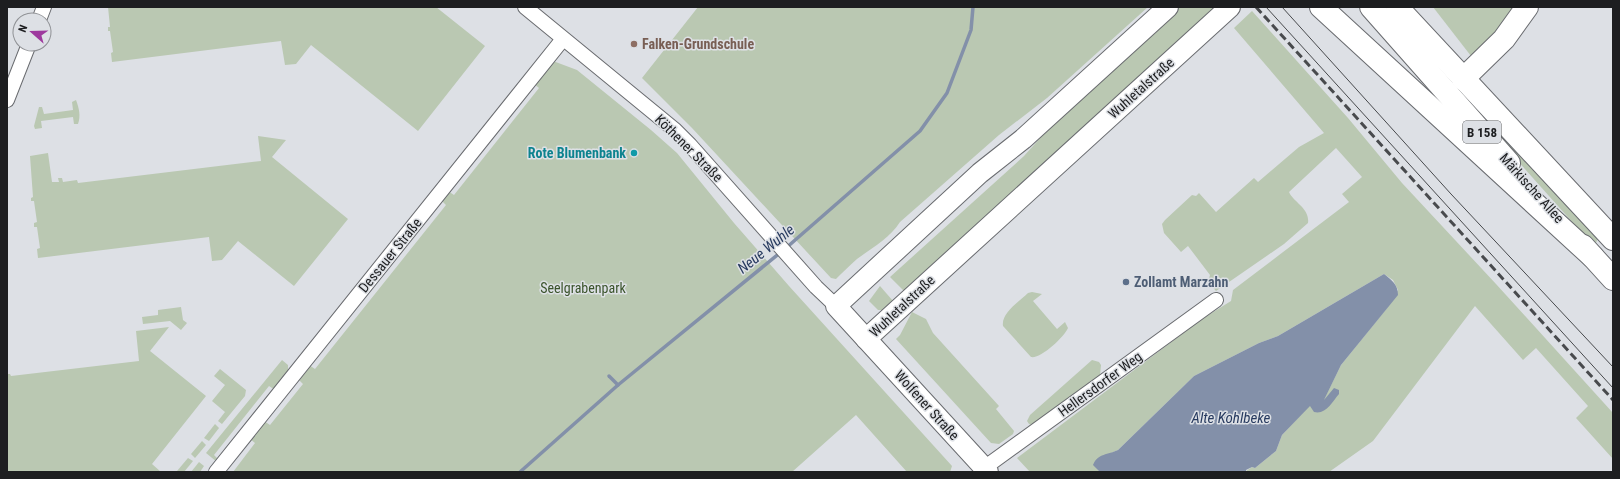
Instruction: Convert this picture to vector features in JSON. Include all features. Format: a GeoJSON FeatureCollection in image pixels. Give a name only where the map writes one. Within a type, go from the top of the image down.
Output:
{"type":"FeatureCollection","features":[{"type":"Feature","properties":{"kind":"main road"},"geometry":{"type":"LineString","coordinates":[[836,306],[980,173],[1023,139],[1168,7]]}},
{"type":"Feature","properties":{"kind":"main road","name":"Wuhletalstraße"},"geometry":{"type":"LineString","coordinates":[[836,306],[866,338],[1230,7]]}},
{"type":"Feature","properties":{"kind":"main road"},"geometry":{"type":"LineString","coordinates":[[1321,7],[1593,257]]}},
{"type":"Feature","properties":{"kind":"main road","name":"Märkische Allee"},"geometry":{"type":"LineString","coordinates":[[1371,7],[1613,279]]}},
{"type":"Feature","properties":{"kind":"main road","name":"Märkische Allee"},"geometry":{"type":"LineString","coordinates":[[1397,7],[1613,239]]}},
{"type":"Feature","properties":{"kind":"main road"},"geometry":{"type":"LineString","coordinates":[[1463,78],[1504,39],[1527,7]]}},
{"type":"Feature","properties":{"kind":"main road","name":"Wolfener Straße"},"geometry":{"type":"LineString","coordinates":[[866,338],[986,470]]}},
{"type":"Feature","properties":{"kind":"street","name":"Köthener Straße"},"geometry":{"type":"LineString","coordinates":[[525,7],[674,130],[721,179],[794,263],[836,306]]}},
{"type":"Feature","properties":{"kind":"street","name":"Dessauer Straße"},"geometry":{"type":"LineString","coordinates":[[216,472],[563,39]]}},
{"type":"Feature","properties":{"kind":"street"},"geometry":{"type":"LineString","coordinates":[[7,100],[13,65],[23,52]]}},
{"type":"Feature","properties":{"kind":"street","name":"Hellersdorfer Weg"},"geometry":{"type":"LineString","coordinates":[[986,470],[1216,300]]}},
{"type":"Feature","properties":{"kind":"green space"},"geometry":{"type":"Polygon","coordinates":[[[108,7],[436,7],[485,46],[418,131],[311,45],[296,64],[285,65],[281,41],[112,62],[111,53],[113,52],[110,31],[108,31],[108,27],[110,27],[108,7]]]}},
{"type":"Feature","properties":{"kind":"green space"},"geometry":{"type":"Polygon","coordinates":[[[698,7],[1148,7],[1047,98],[999,135],[900,222],[886,238],[857,259],[836,279],[831,278],[692,128],[642,78],[698,7]]]}},
{"type":"Feature","properties":{"kind":"green space"},"geometry":{"type":"Polygon","coordinates":[[[1180,7],[1216,7],[904,291],[890,277],[1024,156],[1061,115],[1180,7]]]}},
{"type":"Feature","properties":{"kind":"green space"},"geometry":{"type":"Polygon","coordinates":[[[1433,7],[1516,7],[1496,34],[1471,56],[1433,7]]]}},
{"type":"Feature","properties":{"kind":"green space"},"geometry":{"type":"Polygon","coordinates":[[[1252,11],[1348,118],[1402,183],[1613,413],[1613,459],[1576,418],[1588,406],[1536,348],[1523,360],[1475,306],[1373,441],[1329,472],[1246,472],[1252,467],[1255,468],[1276,451],[1282,435],[1310,405],[1323,401],[1341,365],[1387,308],[1398,290],[1393,280],[1384,274],[1278,336],[1259,343],[1194,376],[1118,450],[1109,454],[1094,465],[1100,472],[1030,472],[1017,458],[1202,319],[1231,301],[1233,290],[1349,202],[1342,194],[1362,177],[1336,148],[1289,192],[1307,213],[1308,223],[1284,244],[1216,291],[1208,282],[1210,275],[1188,246],[1181,252],[1164,233],[1162,224],[1192,195],[1196,196],[1199,193],[1216,212],[1254,178],[1258,182],[1299,147],[1324,133],[1234,28],[1252,11]]]}},
{"type":"Feature","properties":{"kind":"green space","name":"Seelgrabenpark"},"geometry":{"type":"Polygon","coordinates":[[[553,61],[577,70],[677,153],[734,223],[789,286],[952,466],[950,472],[907,472],[856,415],[792,472],[233,472],[255,443],[250,439],[264,421],[270,425],[303,384],[298,379],[309,365],[315,369],[446,205],[440,199],[448,191],[454,195],[539,88],[534,84],[553,61]]]}},
{"type":"Feature","properties":{"kind":"green space"},"geometry":{"type":"Polygon","coordinates":[[[1445,72],[1598,238],[1596,243],[1593,244],[1590,242],[1441,75],[1445,72]]]}},
{"type":"Feature","properties":{"kind":"green space"},"geometry":{"type":"Polygon","coordinates":[[[76,100],[79,112],[78,124],[74,124],[73,117],[41,121],[42,128],[35,129],[34,126],[39,107],[42,107],[44,114],[73,110],[72,102],[76,100]]]}},
{"type":"Feature","properties":{"kind":"green space"},"geometry":{"type":"Polygon","coordinates":[[[258,136],[286,140],[272,157],[348,219],[294,286],[238,241],[222,260],[212,261],[209,237],[38,258],[37,249],[40,248],[37,227],[34,227],[34,223],[37,222],[34,201],[31,201],[31,198],[33,197],[30,156],[48,153],[52,182],[59,182],[58,178],[62,178],[63,182],[77,180],[78,183],[261,161],[258,136]]]}},
{"type":"Feature","properties":{"kind":"green space"},"geometry":{"type":"Polygon","coordinates":[[[880,286],[893,301],[883,310],[878,310],[869,301],[880,286]]]}},
{"type":"Feature","properties":{"kind":"green space"},"geometry":{"type":"Polygon","coordinates":[[[1032,292],[1042,294],[1033,301],[1057,329],[1065,322],[1068,328],[1062,337],[1052,347],[1035,357],[1031,357],[1003,326],[1003,321],[1008,312],[1028,293],[1032,292]]]}},
{"type":"Feature","properties":{"kind":"green space"},"geometry":{"type":"Polygon","coordinates":[[[181,307],[183,320],[187,323],[181,330],[170,321],[143,324],[142,317],[158,315],[158,310],[181,307]]]}},
{"type":"Feature","properties":{"kind":"green space"},"geometry":{"type":"Polygon","coordinates":[[[912,312],[926,319],[933,333],[999,406],[996,409],[1014,431],[1013,434],[999,444],[991,443],[896,339],[900,335],[912,312]]]}},
{"type":"Feature","properties":{"kind":"green space"},"geometry":{"type":"Polygon","coordinates":[[[169,327],[150,351],[206,396],[152,464],[161,472],[7,472],[7,374],[10,374],[11,376],[139,361],[136,331],[169,327]]]}},
{"type":"Feature","properties":{"kind":"green space"},"geometry":{"type":"Polygon","coordinates":[[[282,360],[288,365],[288,373],[275,390],[269,386],[214,455],[219,460],[217,462],[206,453],[282,360]]]}},
{"type":"Feature","properties":{"kind":"green space"},"geometry":{"type":"Polygon","coordinates":[[[1092,360],[1099,362],[1101,365],[1100,376],[1032,425],[1029,424],[1027,421],[1030,415],[1092,360]]]}},
{"type":"Feature","properties":{"kind":"green space"},"geometry":{"type":"Polygon","coordinates":[[[220,369],[246,390],[245,396],[222,424],[218,421],[225,412],[212,401],[225,385],[214,376],[220,369]]]}},
{"type":"Feature","properties":{"kind":"green space"},"geometry":{"type":"Polygon","coordinates":[[[215,424],[219,428],[209,441],[204,438],[215,424]]]}},
{"type":"Feature","properties":{"kind":"green space"},"geometry":{"type":"Polygon","coordinates":[[[202,441],[206,445],[195,458],[191,454],[202,441]]]}},
{"type":"Feature","properties":{"kind":"green space"},"geometry":{"type":"Polygon","coordinates":[[[188,458],[193,461],[184,472],[177,471],[188,458]]]}},
{"type":"Feature","properties":{"kind":"green space"},"geometry":{"type":"Polygon","coordinates":[[[199,462],[204,466],[200,472],[191,472],[199,462]]]}},
{"type":"Feature","properties":{"kind":"water","name":"Alte Kohlbeke"},"geometry":{"type":"Polygon","coordinates":[[[1384,274],[1394,283],[1397,288],[1398,295],[1341,365],[1324,400],[1334,388],[1339,390],[1339,394],[1322,412],[1314,412],[1310,406],[1282,435],[1276,451],[1255,468],[1252,467],[1246,470],[1246,472],[1100,472],[1093,465],[1100,456],[1118,450],[1194,376],[1259,343],[1278,336],[1384,274]]]}},
{"type":"Feature","properties":{"kind":"waterway","name":"Neue Wuhle"},"geometry":{"type":"LineString","coordinates":[[786,248],[920,131],[947,93],[971,30],[973,7]]}},
{"type":"Feature","properties":{"kind":"waterway","name":"Neue Wuhle"},"geometry":{"type":"LineString","coordinates":[[520,472],[618,385],[781,252]]}},
{"type":"Feature","properties":{"kind":"waterway"},"geometry":{"type":"LineString","coordinates":[[609,376],[618,385]]}},
{"type":"Feature","properties":{"kind":"tram line"},"geometry":{"type":"LineString","coordinates":[[1266,7],[1613,388]]}},
{"type":"Feature","properties":{"kind":"tram line"},"geometry":{"type":"LineString","coordinates":[[1282,7],[1451,194],[1613,367]]}},
{"type":"Feature","properties":{"kind":"railway"},"geometry":{"type":"LineString","coordinates":[[1256,7],[1613,400]]}},
{"type":"Feature","properties":{"kind":"place","name":"Falken-Grundschule"},"geometry":{"type":"Point","coordinates":[634,44]}},
{"type":"Feature","properties":{"kind":"place","name":"Rote Blumenbank"},"geometry":{"type":"Point","coordinates":[634,153]}},
{"type":"Feature","properties":{"kind":"place","name":"Zollamt Marzahn"},"geometry":{"type":"Point","coordinates":[1126,282]}}]}
